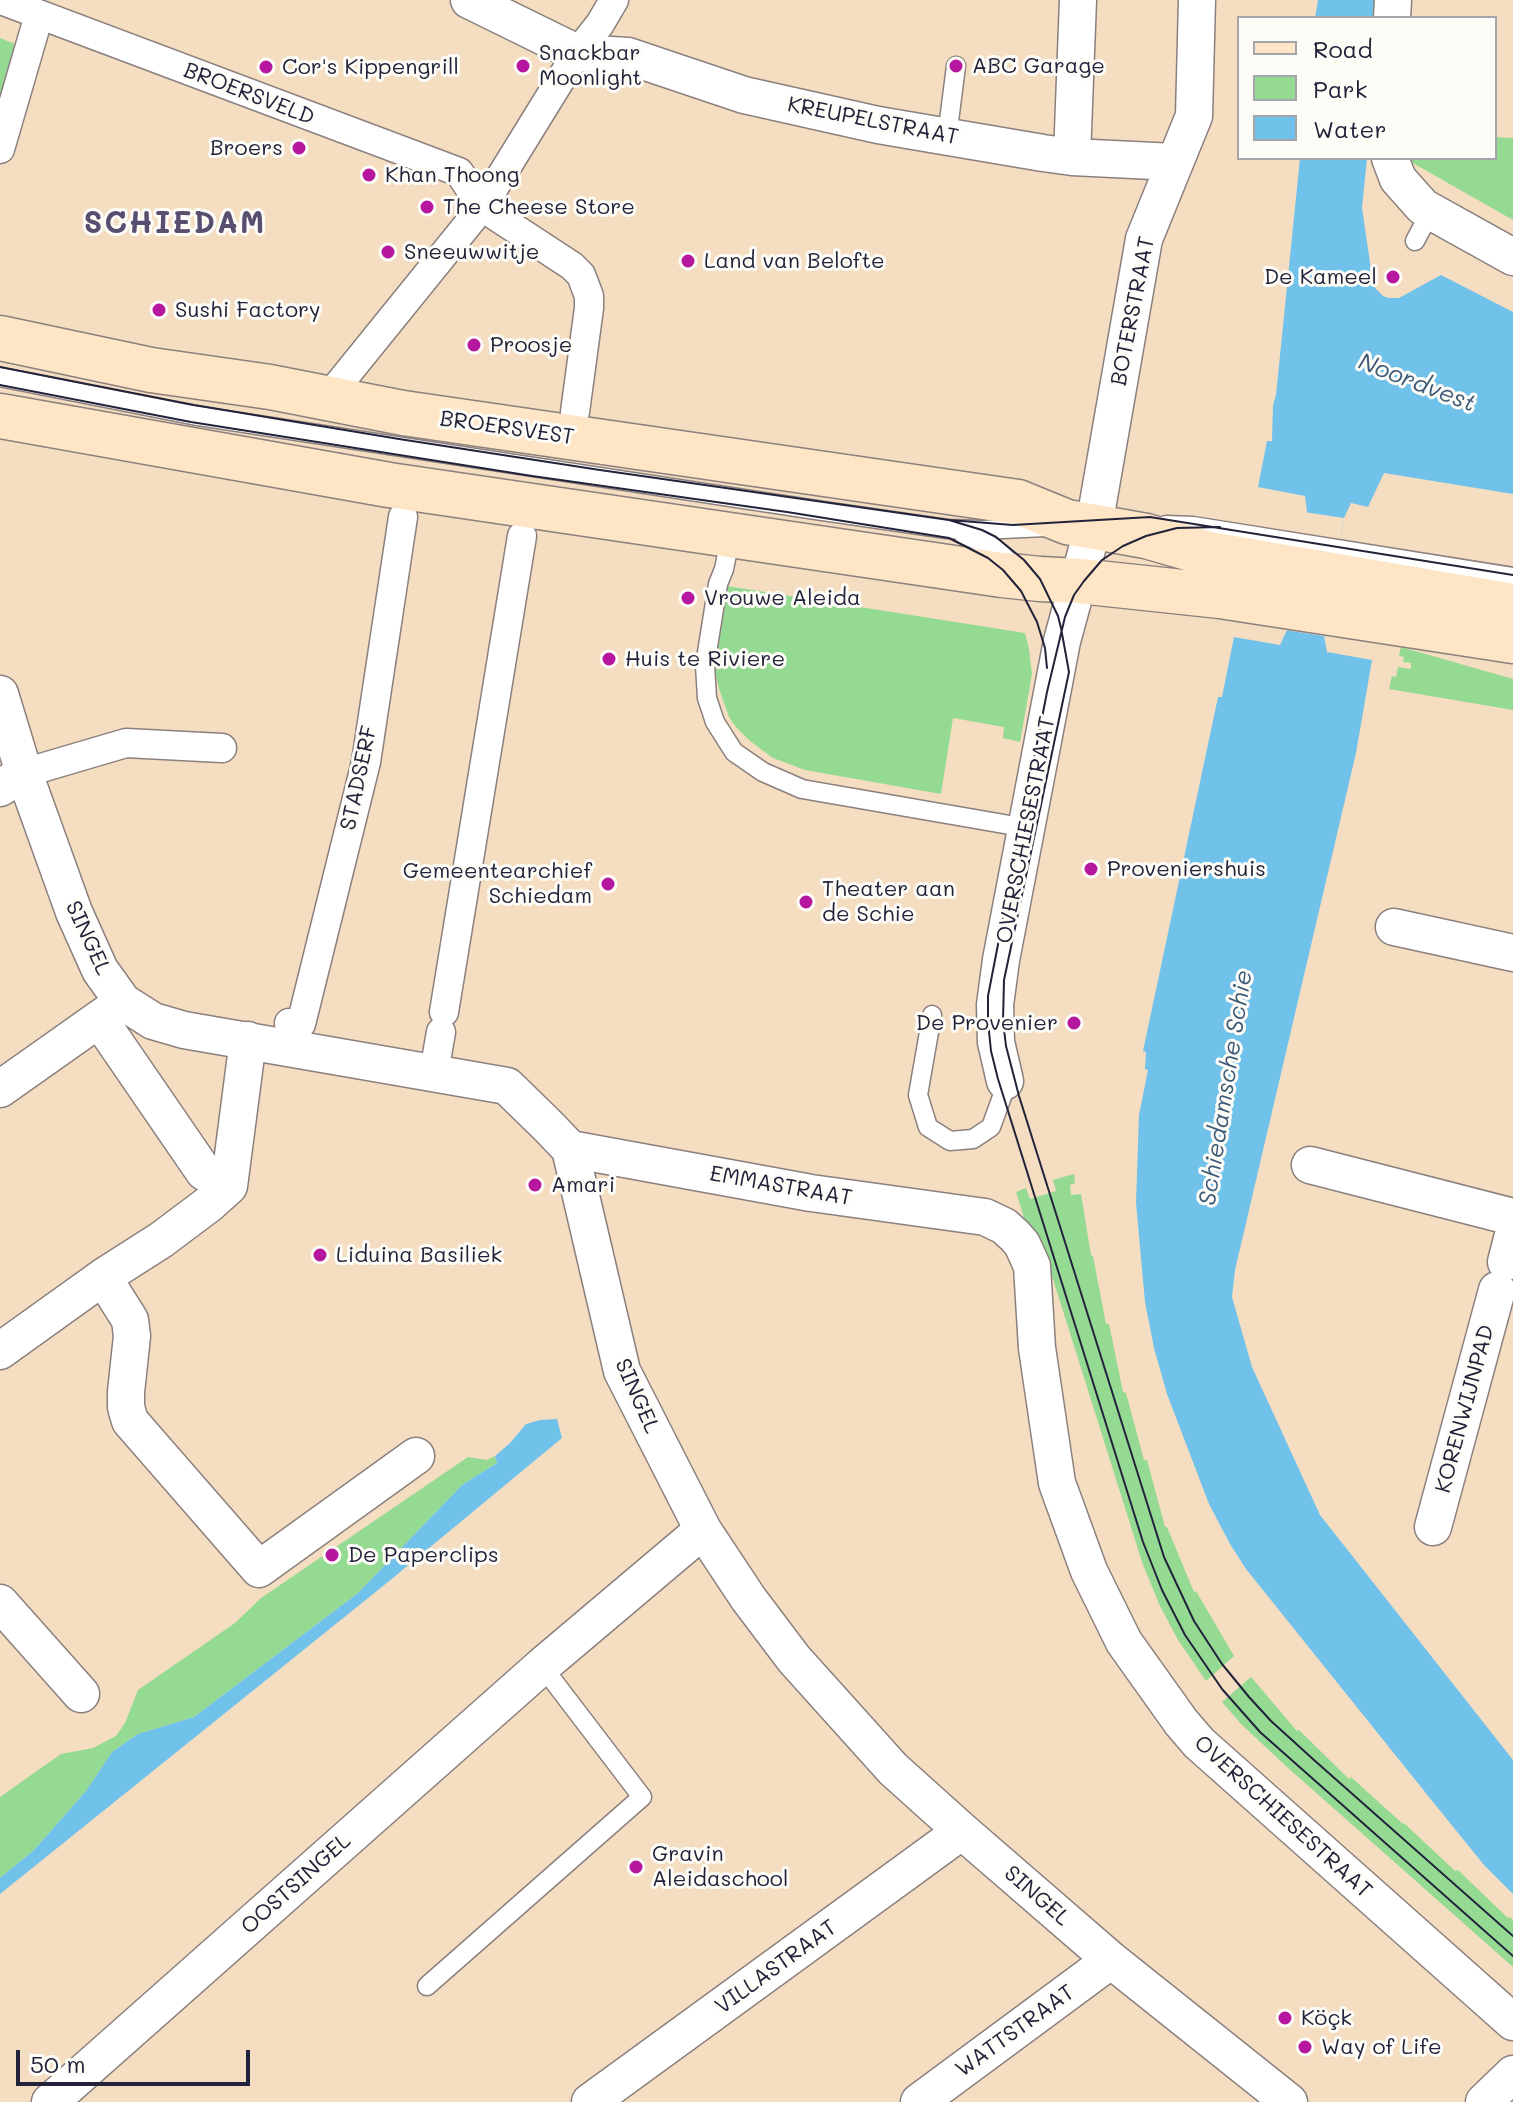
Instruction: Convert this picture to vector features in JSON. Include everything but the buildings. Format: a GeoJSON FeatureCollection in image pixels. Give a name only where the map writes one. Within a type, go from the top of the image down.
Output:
{"type":"FeatureCollection","features":[{"type":"Feature","properties":{"kind":"main road","name":"BROERSVEST"},"geometry":{"type":"LineString","coordinates":[[0,338],[151,370],[270,387],[403,413],[1018,502],[1067,522],[1097,506],[1146,536],[1209,554],[1314,576]]}},
{"type":"Feature","properties":{"kind":"main road"},"geometry":{"type":"LineString","coordinates":[[0,416],[389,485],[1026,577],[1079,581],[1314,576],[1513,606]]}},
{"type":"Feature","properties":{"kind":"main road"},"geometry":{"type":"LineString","coordinates":[[1314,576],[1513,641]]}},
{"type":"Feature","properties":{"kind":"street","name":"BROERSVELD"},"geometry":{"type":"LineString","coordinates":[[1,0],[459,172],[482,207]]}},
{"type":"Feature","properties":{"kind":"street"},"geometry":{"type":"LineString","coordinates":[[469,0],[577,53]]}},
{"type":"Feature","properties":{"kind":"street"},"geometry":{"type":"LineString","coordinates":[[338,385],[482,207],[577,53],[614,0]]}},
{"type":"Feature","properties":{"kind":"street"},"geometry":{"type":"LineString","coordinates":[[1072,157],[1078,0]]}},
{"type":"Feature","properties":{"kind":"street","name":"BOTERSTRAAT"},"geometry":{"type":"LineString","coordinates":[[1079,581],[1097,506],[1144,239],[1194,116],[1197,0]]}},
{"type":"Feature","properties":{"kind":"street"},"geometry":{"type":"LineString","coordinates":[[0,149],[39,15]]}},
{"type":"Feature","properties":{"kind":"street","name":"KREUPELSTRAAT"},"geometry":{"type":"LineString","coordinates":[[577,53],[628,56],[744,95],[878,125],[1072,157],[1174,162]]}},
{"type":"Feature","properties":{"kind":"street"},"geometry":{"type":"LineString","coordinates":[[1391,160],[1398,179],[1423,207],[1423,226],[1513,257]]}},
{"type":"Feature","properties":{"kind":"street"},"geometry":{"type":"LineString","coordinates":[[482,207],[572,266],[586,285],[589,308],[575,412]]}},
{"type":"Feature","properties":{"kind":"street","name":"STADSERF"},"geometry":{"type":"LineString","coordinates":[[272,1032],[301,1024],[366,762],[403,517]]}},
{"type":"Feature","properties":{"kind":"street"},"geometry":{"type":"LineString","coordinates":[[434,1072],[522,536]]}},
{"type":"Feature","properties":{"kind":"street","name":"OVERSCHIESESTRAAT"},"geometry":{"type":"LineString","coordinates":[[1005,1081],[996,1042],[995,1005],[1001,960],[1062,641],[1079,581]]}},
{"type":"Feature","properties":{"kind":"street","name":"SINGEL"},"geometry":{"type":"LineString","coordinates":[[0,694],[12,781],[100,970],[111,1011],[204,1172],[229,1186]]}},
{"type":"Feature","properties":{"kind":"street"},"geometry":{"type":"LineString","coordinates":[[12,781],[126,743],[222,748]]}},
{"type":"Feature","properties":{"kind":"street"},"geometry":{"type":"LineString","coordinates":[[1394,927],[1513,953]]}},
{"type":"Feature","properties":{"kind":"street"},"geometry":{"type":"LineString","coordinates":[[0,1089],[111,1011]]}},
{"type":"Feature","properties":{"kind":"street","name":"SINGEL"},"geometry":{"type":"LineString","coordinates":[[111,1011],[173,1027],[272,1032],[434,1072],[507,1086],[570,1149],[622,1371],[703,1530],[748,1598],[794,1659],[893,1769],[962,1831],[1111,1960],[1289,2102]]}},
{"type":"Feature","properties":{"kind":"street"},"geometry":{"type":"LineString","coordinates":[[0,1351],[103,1277],[161,1240],[229,1186],[272,1032]]}},
{"type":"Feature","properties":{"kind":"street","name":"EMMASTRAAT"},"geometry":{"type":"LineString","coordinates":[[570,1149],[811,1193],[992,1220]]}},
{"type":"Feature","properties":{"kind":"street"},"geometry":{"type":"LineString","coordinates":[[1310,1165],[1513,1217]]}},
{"type":"Feature","properties":{"kind":"street","name":"OVERSCHIESESTRAAT"},"geometry":{"type":"LineString","coordinates":[[992,1220],[1004,1226],[1022,1244],[1032,1266],[1037,1348],[1057,1483],[1089,1571],[1124,1642],[1199,1743],[1513,2022]]}},
{"type":"Feature","properties":{"kind":"street","name":"KORENWIJNPAD"},"geometry":{"type":"LineString","coordinates":[[1433,1527],[1506,1263]]}},
{"type":"Feature","properties":{"kind":"street"},"geometry":{"type":"LineString","coordinates":[[103,1277],[130,1320],[132,1336],[126,1392],[130,1421],[259,1569],[416,1456]]}},
{"type":"Feature","properties":{"kind":"street","name":"OOSTSINGEL"},"geometry":{"type":"LineString","coordinates":[[50,2102],[542,1666],[703,1530]]}},
{"type":"Feature","properties":{"kind":"street"},"geometry":{"type":"LineString","coordinates":[[0,1603],[81,1694]]}},
{"type":"Feature","properties":{"kind":"street","name":"VILLASTRAAT"},"geometry":{"type":"LineString","coordinates":[[590,2102],[962,1831]]}},
{"type":"Feature","properties":{"kind":"street","name":"WATTSTRAAT"},"geometry":{"type":"LineString","coordinates":[[919,2102],[1111,1960]]}},
{"type":"Feature","properties":{"kind":"street"},"geometry":{"type":"LineString","coordinates":[[1484,2102],[1513,2074]]}},
{"type":"Feature","properties":{"kind":"lane"},"geometry":{"type":"LineString","coordinates":[[947,137],[956,66]]}},
{"type":"Feature","properties":{"kind":"lane","name":"BROERSVEST"},"geometry":{"type":"LineString","coordinates":[[0,377],[206,417],[947,529]]}},
{"type":"Feature","properties":{"kind":"lane"},"geometry":{"type":"LineString","coordinates":[[947,529],[1012,527],[1097,506]]}},
{"type":"Feature","properties":{"kind":"lane"},"geometry":{"type":"LineString","coordinates":[[947,529],[994,548],[1026,577]]}},
{"type":"Feature","properties":{"kind":"lane"},"geometry":{"type":"LineString","coordinates":[[731,535],[718,584],[705,665],[707,698],[715,722],[734,752],[763,772],[802,789],[1027,828]]}},
{"type":"Feature","properties":{"kind":"lane"},"geometry":{"type":"LineString","coordinates":[[1314,576],[1513,577]]}},
{"type":"Feature","properties":{"kind":"lane"},"geometry":{"type":"LineString","coordinates":[[932,1015],[918,1095],[928,1127],[950,1141],[973,1139],[991,1127],[1005,1081]]}},
{"type":"Feature","properties":{"kind":"lane"},"geometry":{"type":"LineString","coordinates":[[427,1986],[642,1797],[542,1666]]}},
{"type":"Feature","properties":{"kind":"green space"},"geometry":{"type":"Polygon","coordinates":[[[0,38],[23,47],[0,114],[0,38]]]}},
{"type":"Feature","properties":{"kind":"green space"},"geometry":{"type":"Polygon","coordinates":[[[1497,137],[1513,138],[1513,220],[1411,162],[1497,160],[1497,137]]]}},
{"type":"Feature","properties":{"kind":"green space"},"geometry":{"type":"Polygon","coordinates":[[[727,586],[1025,633],[1032,674],[1020,742],[1003,738],[1004,727],[953,718],[941,794],[805,770],[773,758],[735,726],[719,689],[714,667],[727,586]]]}},
{"type":"Feature","properties":{"kind":"green space"},"geometry":{"type":"Polygon","coordinates":[[[1401,647],[1513,679],[1513,710],[1389,689],[1398,667],[1411,668],[1411,663],[1403,662],[1404,657],[1399,656],[1401,647]]]}},
{"type":"Feature","properties":{"kind":"green space"},"geometry":{"type":"Polygon","coordinates":[[[1074,1174],[1075,1183],[1070,1185],[1071,1195],[1081,1194],[1091,1255],[1123,1392],[1126,1393],[1144,1460],[1147,1460],[1165,1527],[1194,1592],[1234,1656],[1206,1681],[1178,1640],[1143,1565],[1052,1276],[1046,1275],[1016,1192],[1026,1188],[1030,1199],[1056,1191],[1053,1180],[1074,1174]]]}},
{"type":"Feature","properties":{"kind":"green space"},"geometry":{"type":"Polygon","coordinates":[[[495,1456],[497,1463],[462,1485],[358,1593],[194,1717],[138,1734],[112,1752],[86,1791],[34,1850],[0,1878],[0,1797],[61,1754],[93,1748],[116,1736],[125,1723],[138,1690],[235,1623],[261,1598],[468,1457],[487,1460],[495,1456]]]}},
{"type":"Feature","properties":{"kind":"green space"},"geometry":{"type":"Polygon","coordinates":[[[1251,1677],[1297,1731],[1513,1920],[1513,1967],[1241,1724],[1222,1702],[1251,1677]]]}},
{"type":"Feature","properties":{"kind":"water"},"geometry":{"type":"Polygon","coordinates":[[[1318,0],[1378,0],[1377,16],[1315,16],[1318,0]]]}},
{"type":"Feature","properties":{"kind":"water"},"geometry":{"type":"Polygon","coordinates":[[[1300,160],[1367,160],[1362,208],[1375,288],[1383,296],[1399,298],[1441,275],[1513,312],[1513,494],[1384,473],[1368,507],[1351,503],[1344,518],[1324,636],[1327,652],[1372,660],[1356,753],[1235,1270],[1232,1297],[1252,1367],[1320,1515],[1513,1760],[1513,1894],[1484,1865],[1433,1802],[1246,1569],[1230,1544],[1209,1504],[1167,1394],[1145,1302],[1136,1203],[1139,1115],[1148,1070],[1145,1069],[1146,1052],[1143,1051],[1218,697],[1222,697],[1234,637],[1280,645],[1287,630],[1307,512],[1305,496],[1258,487],[1267,441],[1272,441],[1300,160]]]}},
{"type":"Feature","properties":{"kind":"water"},"geometry":{"type":"Polygon","coordinates":[[[557,1419],[562,1438],[0,1894],[0,1878],[34,1850],[86,1791],[112,1752],[138,1734],[194,1717],[358,1593],[462,1485],[497,1463],[495,1456],[526,1424],[557,1419]]]}},
{"type":"Feature","properties":{"kind":"pier"},"geometry":{"type":"Polygon","coordinates":[[[1304,512],[1344,518],[1324,636],[1284,630],[1304,512]]]}},
{"type":"Feature","properties":{"kind":"tram line"},"geometry":{"type":"LineString","coordinates":[[0,367],[194,405],[399,439],[949,520],[1013,525],[1150,517],[1513,575]]}},
{"type":"Feature","properties":{"kind":"tram line"},"geometry":{"type":"LineString","coordinates":[[0,385],[191,422],[949,538],[988,558],[1021,591],[1037,622],[1047,668]]}},
{"type":"Feature","properties":{"kind":"tram line"},"geometry":{"type":"LineString","coordinates":[[949,520],[996,537],[1024,560],[1040,579],[1061,628],[1069,672],[1004,980],[1003,1021],[1019,1096],[1164,1557],[1194,1621],[1222,1664],[1271,1721],[1513,1936]]}},
{"type":"Feature","properties":{"kind":"tram line"},"geometry":{"type":"LineString","coordinates":[[1220,527],[1177,528],[1123,546],[1102,560],[1074,595],[1065,617],[1047,692],[988,996],[991,1051],[1143,1542],[1162,1590],[1185,1635],[1222,1689],[1260,1732],[1513,1956]]}},
{"type":"Feature","properties":{"kind":"place","name":"Snackbar Moonlight"},"geometry":{"type":"Point","coordinates":[523,66]}},
{"type":"Feature","properties":{"kind":"place","name":"ABC Garage"},"geometry":{"type":"Point","coordinates":[956,66]}},
{"type":"Feature","properties":{"kind":"place","name":"Cor's Kippengrill"},"geometry":{"type":"Point","coordinates":[266,67]}},
{"type":"Feature","properties":{"kind":"place","name":"Broers"},"geometry":{"type":"Point","coordinates":[299,148]}},
{"type":"Feature","properties":{"kind":"place","name":"Khan Thoong"},"geometry":{"type":"Point","coordinates":[369,175]}},
{"type":"Feature","properties":{"kind":"place","name":"The Cheese Store"},"geometry":{"type":"Point","coordinates":[427,207]}},
{"type":"Feature","properties":{"kind":"place","name":"Sneeuwwitje"},"geometry":{"type":"Point","coordinates":[388,252]}},
{"type":"Feature","properties":{"kind":"place","name":"Land van Belofte"},"geometry":{"type":"Point","coordinates":[688,261]}},
{"type":"Feature","properties":{"kind":"place","name":"De Kameel"},"geometry":{"type":"Point","coordinates":[1393,277]}},
{"type":"Feature","properties":{"kind":"place","name":"Sushi Factory"},"geometry":{"type":"Point","coordinates":[159,310]}},
{"type":"Feature","properties":{"kind":"place","name":"Proosje"},"geometry":{"type":"Point","coordinates":[474,345]}},
{"type":"Feature","properties":{"kind":"place","name":"Vrouwe Aleida"},"geometry":{"type":"Point","coordinates":[688,598]}},
{"type":"Feature","properties":{"kind":"place","name":"Huis te Riviere"},"geometry":{"type":"Point","coordinates":[609,659]}},
{"type":"Feature","properties":{"kind":"place","name":"Proveniershuis"},"geometry":{"type":"Point","coordinates":[1091,869]}},
{"type":"Feature","properties":{"kind":"place","name":"Gemeentearchief Schiedam"},"geometry":{"type":"Point","coordinates":[608,884]}},
{"type":"Feature","properties":{"kind":"place","name":"Theater aan de Schie"},"geometry":{"type":"Point","coordinates":[806,902]}},
{"type":"Feature","properties":{"kind":"place","name":"De Provenier"},"geometry":{"type":"Point","coordinates":[1074,1023]}},
{"type":"Feature","properties":{"kind":"place","name":"Amari"},"geometry":{"type":"Point","coordinates":[535,1185]}},
{"type":"Feature","properties":{"kind":"place","name":"Liduina Basiliek"},"geometry":{"type":"Point","coordinates":[320,1255]}},
{"type":"Feature","properties":{"kind":"place","name":"De Paperclips"},"geometry":{"type":"Point","coordinates":[332,1555]}},
{"type":"Feature","properties":{"kind":"place","name":"Gravin Aleidaschool"},"geometry":{"type":"Point","coordinates":[636,1867]}},
{"type":"Feature","properties":{"kind":"place","name":"Köçk"},"geometry":{"type":"Point","coordinates":[1285,2018]}},
{"type":"Feature","properties":{"kind":"place","name":"Way of Life"},"geometry":{"type":"Point","coordinates":[1305,2047]}},
{"type":"Feature","properties":{"kind":"district","name":"SCHIEDAM"},"geometry":{"type":"Point","coordinates":[175,224]}},
{"type":"Feature","properties":{"kind":"water label","name":"Noordvest"},"geometry":{"type":"Point","coordinates":[1417,383]}},
{"type":"Feature","properties":{"kind":"water label","name":"Schiedamsche Schie"},"geometry":{"type":"Point","coordinates":[1226,1088]}}]}
